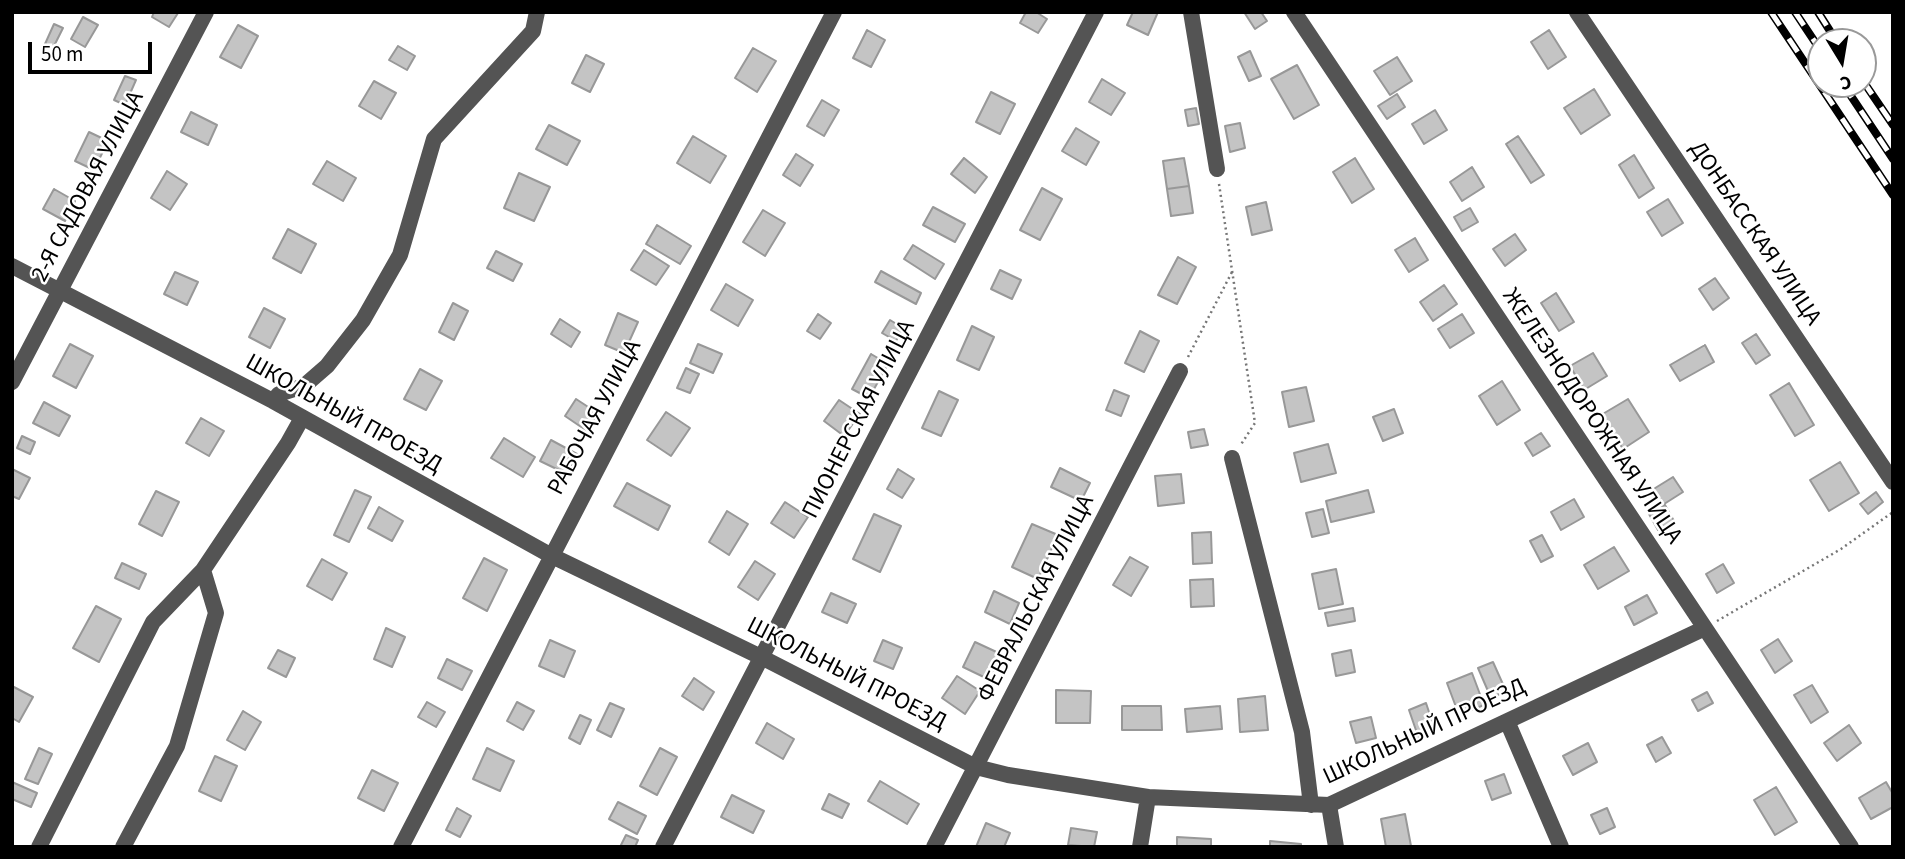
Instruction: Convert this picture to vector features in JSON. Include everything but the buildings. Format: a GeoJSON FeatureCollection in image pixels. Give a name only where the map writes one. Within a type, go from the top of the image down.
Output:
{"type":"FeatureCollection","features":[{"type":"Feature","properties":{"kind":"street","name":"2-Я САДОВАЯ УЛИЦА"},"geometry":{"type":"LineString","coordinates":[[12,382],[206,12]]}},
{"type":"Feature","properties":{"kind":"street"},"geometry":{"type":"LineString","coordinates":[[273,401],[279,394],[304,386],[327,366],[363,320],[400,255],[434,139],[533,31],[537,12]]}},
{"type":"Feature","properties":{"kind":"street","name":"РАБОЧАЯ УЛИЦА"},"geometry":{"type":"LineString","coordinates":[[401,847],[550,555],[834,12]]}},
{"type":"Feature","properties":{"kind":"street","name":"ПИОНЕРСКАЯ УЛИЦА"},"geometry":{"type":"LineString","coordinates":[[663,847],[1096,12]]}},
{"type":"Feature","properties":{"kind":"street"},"geometry":{"type":"LineString","coordinates":[[1191,12],[1217,169]]}},
{"type":"Feature","properties":{"kind":"street","name":"ЖЕЛЕЗНОДОРОЖНАЯ УЛИЦА"},"geometry":{"type":"LineString","coordinates":[[1294,12],[1852,847]]}},
{"type":"Feature","properties":{"kind":"street","name":"ДОНБАССКАЯ УЛИЦА"},"geometry":{"type":"LineString","coordinates":[[1577,12],[1893,482]]}},
{"type":"Feature","properties":{"kind":"street","name":"ШКОЛЬНЫЙ ПРОЕЗД"},"geometry":{"type":"LineString","coordinates":[[12,266],[273,401],[550,555],[763,658],[976,766],[1009,775],[1148,796],[1329,805],[1705,628]]}},
{"type":"Feature","properties":{"kind":"street","name":"ФЕВРАЛЬСКАЯ УЛИЦА"},"geometry":{"type":"LineString","coordinates":[[934,847],[1181,372]]}},
{"type":"Feature","properties":{"kind":"street"},"geometry":{"type":"LineString","coordinates":[[39,847],[153,622],[203,570],[302,418]]}},
{"type":"Feature","properties":{"kind":"street"},"geometry":{"type":"LineString","coordinates":[[1232,458],[1301,732],[1311,805]]}},
{"type":"Feature","properties":{"kind":"street"},"geometry":{"type":"LineString","coordinates":[[123,847],[177,746],[216,613],[203,570]]}},
{"type":"Feature","properties":{"kind":"street"},"geometry":{"type":"LineString","coordinates":[[1507,721],[1561,847]]}},
{"type":"Feature","properties":{"kind":"street"},"geometry":{"type":"LineString","coordinates":[[1140,847],[1148,796]]}},
{"type":"Feature","properties":{"kind":"street"},"geometry":{"type":"LineString","coordinates":[[1329,805],[1336,847]]}},
{"type":"Feature","properties":{"kind":"path"},"geometry":{"type":"LineString","coordinates":[[1217,169],[1255,423],[1232,458]]}},
{"type":"Feature","properties":{"kind":"path"},"geometry":{"type":"LineString","coordinates":[[1181,372],[1233,270]]}},
{"type":"Feature","properties":{"kind":"path"},"geometry":{"type":"LineString","coordinates":[[1705,628],[1840,549],[1893,512]]}},
{"type":"Feature","properties":{"kind":"railway"},"geometry":{"type":"LineString","coordinates":[[1771,12],[1893,195]]}},
{"type":"Feature","properties":{"kind":"railway"},"geometry":{"type":"LineString","coordinates":[[1795,12],[1807,30]]}},
{"type":"Feature","properties":{"kind":"railway"},"geometry":{"type":"LineString","coordinates":[[1818,12],[1828,28]]}},
{"type":"Feature","properties":{"kind":"railway"},"geometry":{"type":"LineString","coordinates":[[1852,98],[1893,159]]}},
{"type":"Feature","properties":{"kind":"railway"},"geometry":{"type":"LineString","coordinates":[[1875,98],[1893,125]]}}]}
